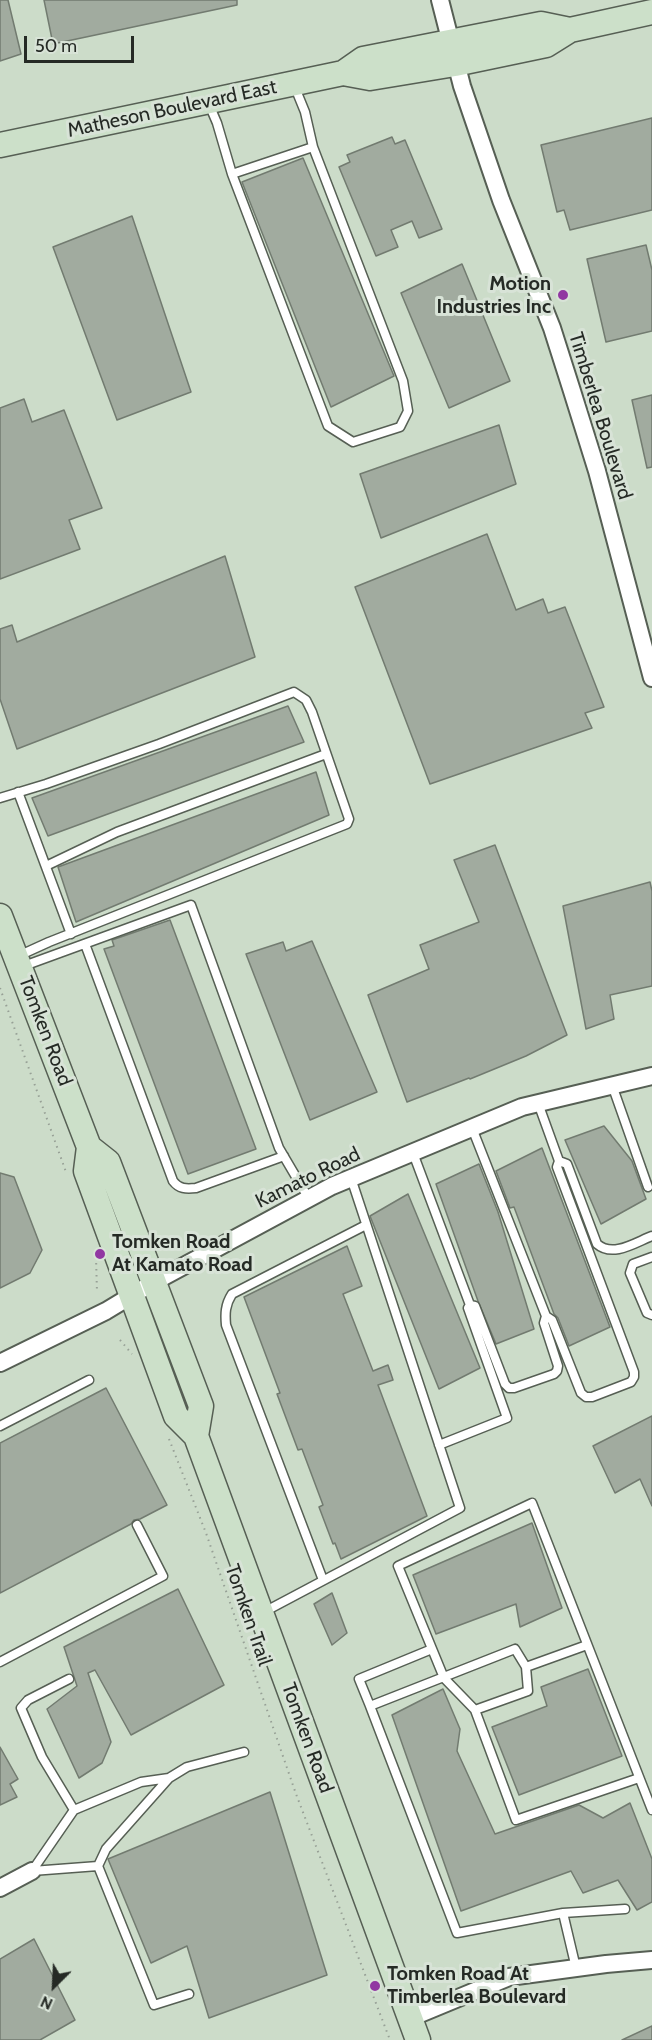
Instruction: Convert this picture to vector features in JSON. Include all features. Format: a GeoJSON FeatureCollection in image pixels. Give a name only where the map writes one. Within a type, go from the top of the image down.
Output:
{"type":"FeatureCollection","features":[{"type":"Feature","properties":{"kind":"main road","name":"Matheson Boulevard East"},"geometry":{"type":"LineString","coordinates":[[0,145],[343,73],[363,59],[546,45],[570,30],[652,12]]}},
{"type":"Feature","properties":{"kind":"main road","name":"Tomken Road"},"geometry":{"type":"LineString","coordinates":[[0,916],[89,1147],[86,1171],[176,1416],[196,1436],[414,2029]]}},
{"type":"Feature","properties":{"kind":"main road","name":"Tomken Road"},"geometry":{"type":"LineString","coordinates":[[89,1147],[108,1162],[201,1406],[196,1436]]}},
{"type":"Feature","properties":{"kind":"street","name":"Timberlea Boulevard"},"geometry":{"type":"LineString","coordinates":[[440,0],[452,53],[501,201],[552,328],[569,380],[597,471],[652,678]]}},
{"type":"Feature","properties":{"kind":"street","name":"Kamato Road"},"geometry":{"type":"LineString","coordinates":[[0,1363],[106,1311],[154,1282],[351,1178],[522,1107],[652,1076]]}},
{"type":"Feature","properties":{"kind":"street"},"geometry":{"type":"LineString","coordinates":[[0,1888],[32,1872]]}},
{"type":"Feature","properties":{"kind":"street"},"geometry":{"type":"LineString","coordinates":[[414,2029],[509,1977],[652,1960]]}},
{"type":"Feature","properties":{"kind":"lane"},"geometry":{"type":"LineString","coordinates":[[208,102],[217,123],[231,174],[328,426],[353,442],[400,427],[408,411],[403,381],[314,147],[305,112],[293,84]]}},
{"type":"Feature","properties":{"kind":"lane"},"geometry":{"type":"LineString","coordinates":[[231,174],[314,147]]}},
{"type":"Feature","properties":{"kind":"lane"},"geometry":{"type":"LineString","coordinates":[[0,798],[159,744],[294,692],[306,700],[309,706],[349,819],[347,824],[71,934],[18,962]]}},
{"type":"Feature","properties":{"kind":"lane"},"geometry":{"type":"LineString","coordinates":[[46,866],[117,832],[326,754]]}},
{"type":"Feature","properties":{"kind":"lane"},"geometry":{"type":"LineString","coordinates":[[18,792],[71,934]]}},
{"type":"Feature","properties":{"kind":"lane"},"geometry":{"type":"LineString","coordinates":[[18,962],[85,944],[191,905],[279,1148],[309,1199]]}},
{"type":"Feature","properties":{"kind":"lane"},"geometry":{"type":"LineString","coordinates":[[85,944],[173,1181],[184,1189],[196,1188],[284,1156]]}},
{"type":"Feature","properties":{"kind":"lane"},"geometry":{"type":"LineString","coordinates":[[612,1085],[648,1187]]}},
{"type":"Feature","properties":{"kind":"lane"},"geometry":{"type":"LineString","coordinates":[[472,1128],[546,1316],[552,1320],[581,1393],[586,1397],[631,1382],[634,1372],[557,1167],[559,1161],[538,1104]]}},
{"type":"Feature","properties":{"kind":"lane"},"geometry":{"type":"LineString","coordinates":[[412,1153],[470,1305],[468,1308],[507,1418],[439,1446]]}},
{"type":"Feature","properties":{"kind":"lane"},"geometry":{"type":"LineString","coordinates":[[559,1161],[567,1164],[597,1244],[602,1249],[615,1250],[652,1236]]}},
{"type":"Feature","properties":{"kind":"lane"},"geometry":{"type":"LineString","coordinates":[[261,1613],[460,1508],[351,1178]]}},
{"type":"Feature","properties":{"kind":"lane"},"geometry":{"type":"LineString","coordinates":[[323,1580],[226,1325],[225,1314],[227,1301],[232,1294],[366,1225]]}},
{"type":"Feature","properties":{"kind":"lane"},"geometry":{"type":"LineString","coordinates":[[652,1257],[633,1264],[630,1273],[647,1312],[652,1316]]}},
{"type":"Feature","properties":{"kind":"lane"},"geometry":{"type":"LineString","coordinates":[[470,1305],[475,1306],[505,1384],[509,1388],[524,1385],[557,1371],[558,1366],[544,1323],[546,1316]]}},
{"type":"Feature","properties":{"kind":"lane"},"geometry":{"type":"LineString","coordinates":[[0,1426],[89,1380]]}},
{"type":"Feature","properties":{"kind":"lane"},"geometry":{"type":"LineString","coordinates":[[639,1778],[516,1820],[475,1710],[443,1677],[399,1566],[532,1503],[652,1810]]}},
{"type":"Feature","properties":{"kind":"lane"},"geometry":{"type":"LineString","coordinates":[[0,1662],[163,1576],[136,1525]]}},
{"type":"Feature","properties":{"kind":"lane"},"geometry":{"type":"LineString","coordinates":[[526,1667],[587,1645]]}},
{"type":"Feature","properties":{"kind":"lane"},"geometry":{"type":"LineString","coordinates":[[432,1649],[359,1679],[457,1933],[563,1913],[625,1909]]}},
{"type":"Feature","properties":{"kind":"lane"},"geometry":{"type":"LineString","coordinates":[[370,1706],[515,1649],[526,1667],[528,1691],[475,1710]]}},
{"type":"Feature","properties":{"kind":"lane"},"geometry":{"type":"LineString","coordinates":[[69,1679],[28,1700],[21,1708],[42,1757],[74,1810]]}},
{"type":"Feature","properties":{"kind":"lane"},"geometry":{"type":"LineString","coordinates":[[189,1994],[154,2005],[98,1866],[106,1848],[169,1778],[187,1767],[244,1752]]}},
{"type":"Feature","properties":{"kind":"lane"},"geometry":{"type":"LineString","coordinates":[[32,1872],[74,1810],[141,1782],[169,1778]]}},
{"type":"Feature","properties":{"kind":"lane"},"geometry":{"type":"LineString","coordinates":[[32,1872],[98,1866]]}},
{"type":"Feature","properties":{"kind":"lane"},"geometry":{"type":"LineString","coordinates":[[563,1913],[576,1968]]}},
{"type":"Feature","properties":{"kind":"path"},"geometry":{"type":"LineString","coordinates":[[0,988],[68,1179]]}},
{"type":"Feature","properties":{"kind":"path"},"geometry":{"type":"LineString","coordinates":[[93,1248],[96,1257],[97,1292]]}},
{"type":"Feature","properties":{"kind":"path"},"geometry":{"type":"LineString","coordinates":[[120,1340],[135,1358]]}},
{"type":"Feature","properties":{"kind":"path","name":"Tomken Trail"},"geometry":{"type":"LineString","coordinates":[[167,1432],[206,1533],[296,1794],[390,2040]]}},
{"type":"Feature","properties":{"kind":"shaded area"},"geometry":{"type":"Polygon","coordinates":[[[0,0],[652,0],[652,2040],[0,2040],[0,0]]]}},
{"type":"Feature","properties":{"kind":"building"},"geometry":{"type":"Polygon","coordinates":[[[0,0],[8,0],[21,54],[0,61],[0,0]]]}},
{"type":"Feature","properties":{"kind":"building"},"geometry":{"type":"Polygon","coordinates":[[[44,0],[237,0],[237,5],[53,44],[44,0]]]}},
{"type":"Feature","properties":{"kind":"building"},"geometry":{"type":"Polygon","coordinates":[[[652,118],[652,210],[570,230],[564,210],[557,212],[541,145],[652,118]]]}},
{"type":"Feature","properties":{"kind":"building"},"geometry":{"type":"Polygon","coordinates":[[[392,137],[395,144],[405,140],[442,229],[419,238],[412,221],[391,230],[398,247],[376,256],[339,167],[350,162],[347,155],[392,137]]]}},
{"type":"Feature","properties":{"kind":"building"},"geometry":{"type":"Polygon","coordinates":[[[303,158],[394,376],[331,407],[242,182],[303,158]]]}},
{"type":"Feature","properties":{"kind":"building"},"geometry":{"type":"Polygon","coordinates":[[[132,216],[191,392],[117,420],[53,247],[132,216]]]}},
{"type":"Feature","properties":{"kind":"building"},"geometry":{"type":"Polygon","coordinates":[[[646,245],[652,270],[652,331],[606,342],[587,259],[646,245]]]}},
{"type":"Feature","properties":{"kind":"building"},"geometry":{"type":"Polygon","coordinates":[[[462,264],[510,381],[449,408],[401,293],[462,264]]]}},
{"type":"Feature","properties":{"kind":"building"},"geometry":{"type":"Polygon","coordinates":[[[652,395],[652,467],[647,468],[632,400],[652,395]]]}},
{"type":"Feature","properties":{"kind":"building"},"geometry":{"type":"Polygon","coordinates":[[[24,399],[32,422],[64,410],[102,508],[69,520],[80,549],[0,579],[0,408],[24,399]]]}},
{"type":"Feature","properties":{"kind":"building"},"geometry":{"type":"Polygon","coordinates":[[[499,425],[516,484],[381,538],[360,474],[499,425]]]}},
{"type":"Feature","properties":{"kind":"building"},"geometry":{"type":"Polygon","coordinates":[[[487,534],[516,610],[543,599],[548,613],[565,607],[604,707],[585,713],[592,728],[430,784],[355,587],[487,534]]]}},
{"type":"Feature","properties":{"kind":"building"},"geometry":{"type":"Polygon","coordinates":[[[225,556],[255,657],[17,749],[0,699],[0,629],[12,625],[17,642],[225,556]]]}},
{"type":"Feature","properties":{"kind":"building"},"geometry":{"type":"Polygon","coordinates":[[[288,706],[304,742],[48,836],[32,798],[288,706]]]}},
{"type":"Feature","properties":{"kind":"building"},"geometry":{"type":"Polygon","coordinates":[[[316,772],[329,815],[76,922],[58,867],[316,772]]]}},
{"type":"Feature","properties":{"kind":"building"},"geometry":{"type":"Polygon","coordinates":[[[495,845],[567,1035],[526,1056],[407,1102],[368,995],[429,969],[420,945],[479,922],[454,860],[495,845]]]}},
{"type":"Feature","properties":{"kind":"building"},"geometry":{"type":"Polygon","coordinates":[[[650,882],[652,891],[652,986],[610,995],[614,1019],[586,1029],[563,906],[650,882]]]}},
{"type":"Feature","properties":{"kind":"building"},"geometry":{"type":"Polygon","coordinates":[[[170,920],[256,1149],[188,1174],[104,949],[114,946],[112,940],[170,920]]]}},
{"type":"Feature","properties":{"kind":"building"},"geometry":{"type":"Polygon","coordinates":[[[312,941],[377,1092],[310,1120],[246,954],[283,942],[286,951],[312,941]]]}},
{"type":"Feature","properties":{"kind":"building"},"geometry":{"type":"Polygon","coordinates":[[[604,1126],[632,1161],[646,1199],[601,1224],[565,1140],[604,1126]]]}},
{"type":"Feature","properties":{"kind":"building"},"geometry":{"type":"Polygon","coordinates":[[[542,1148],[610,1327],[569,1346],[558,1318],[554,1314],[514,1207],[510,1208],[496,1171],[542,1148]]]}},
{"type":"Feature","properties":{"kind":"building"},"geometry":{"type":"Polygon","coordinates":[[[479,1164],[498,1212],[534,1329],[496,1344],[436,1184],[479,1164]]]}},
{"type":"Feature","properties":{"kind":"building"},"geometry":{"type":"Polygon","coordinates":[[[0,1173],[14,1177],[42,1250],[30,1273],[0,1288],[0,1173]]]}},
{"type":"Feature","properties":{"kind":"building"},"geometry":{"type":"Polygon","coordinates":[[[408,1194],[480,1368],[439,1389],[370,1216],[408,1194]]]}},
{"type":"Feature","properties":{"kind":"building"},"geometry":{"type":"Polygon","coordinates":[[[347,1246],[362,1286],[343,1294],[373,1371],[388,1365],[393,1380],[378,1385],[427,1516],[341,1559],[319,1507],[323,1505],[302,1449],[298,1450],[277,1394],[280,1393],[244,1297],[347,1246]]]}},
{"type":"Feature","properties":{"kind":"building"},"geometry":{"type":"Polygon","coordinates":[[[106,1388],[167,1505],[134,1520],[131,1524],[0,1593],[0,1443],[106,1388]]]}},
{"type":"Feature","properties":{"kind":"building"},"geometry":{"type":"Polygon","coordinates":[[[652,1416],[652,1506],[640,1479],[615,1493],[593,1446],[652,1416]]]}},
{"type":"Feature","properties":{"kind":"building"},"geometry":{"type":"Polygon","coordinates":[[[532,1523],[562,1608],[520,1627],[516,1604],[436,1634],[413,1575],[532,1523]]]}},
{"type":"Feature","properties":{"kind":"building"},"geometry":{"type":"Polygon","coordinates":[[[178,1589],[224,1685],[131,1735],[95,1670],[88,1673],[111,1742],[102,1763],[79,1778],[47,1709],[77,1686],[64,1647],[178,1589]]]}},
{"type":"Feature","properties":{"kind":"building"},"geometry":{"type":"Polygon","coordinates":[[[332,1593],[347,1633],[332,1645],[314,1604],[332,1593]]]}},
{"type":"Feature","properties":{"kind":"building"},"geometry":{"type":"Polygon","coordinates":[[[588,1669],[622,1756],[519,1795],[492,1727],[547,1706],[541,1687],[588,1669]]]}},
{"type":"Feature","properties":{"kind":"building"},"geometry":{"type":"Polygon","coordinates":[[[443,1689],[460,1729],[457,1751],[495,1834],[579,1805],[603,1818],[630,1803],[652,1859],[652,1902],[637,1910],[618,1880],[583,1893],[571,1871],[461,1911],[392,1715],[443,1689]]]}},
{"type":"Feature","properties":{"kind":"building"},"geometry":{"type":"Polygon","coordinates":[[[0,1747],[18,1779],[10,1784],[17,1797],[0,1805],[0,1747]]]}},
{"type":"Feature","properties":{"kind":"building"},"geometry":{"type":"Polygon","coordinates":[[[270,1792],[327,1975],[209,2018],[187,1946],[151,1963],[108,1859],[270,1792]]]}},
{"type":"Feature","properties":{"kind":"building"},"geometry":{"type":"Polygon","coordinates":[[[34,1939],[75,2020],[40,2040],[0,2040],[0,1959],[34,1939]]]}},
{"type":"Feature","properties":{"kind":"building"},"geometry":{"type":"Polygon","coordinates":[[[652,2026],[652,2040],[622,2040],[652,2026]]]}},
{"type":"Feature","properties":{"kind":"place","name":"Motion Industries Inc"},"geometry":{"type":"Point","coordinates":[563,295]}},
{"type":"Feature","properties":{"kind":"place","name":"Tomken Road At Kamato Road"},"geometry":{"type":"Point","coordinates":[100,1254]}},
{"type":"Feature","properties":{"kind":"place","name":"Tomken Road At Timberlea Boulevard"},"geometry":{"type":"Point","coordinates":[375,1986]}}]}
